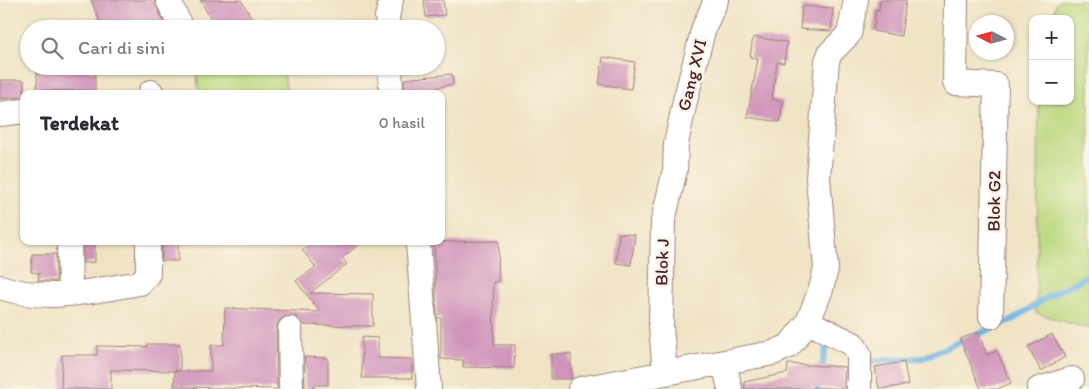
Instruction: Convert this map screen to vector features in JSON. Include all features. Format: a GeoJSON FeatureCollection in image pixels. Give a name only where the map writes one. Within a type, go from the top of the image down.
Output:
{"type":"FeatureCollection","features":[{"type":"Feature","properties":{"kind":"street"},"geometry":{"type":"LineString","coordinates":[[168,0],[178,20]]}},
{"type":"Feature","properties":{"kind":"street"},"geometry":{"type":"LineString","coordinates":[[387,20],[391,0]]}},
{"type":"Feature","properties":{"kind":"street","name":"Gang XVI"},"geometry":{"type":"LineString","coordinates":[[676,152],[685,101],[700,42],[716,0]]}},
{"type":"Feature","properties":{"kind":"street"},"geometry":{"type":"LineString","coordinates":[[580,389],[638,384],[666,373],[773,353],[789,346],[808,322],[821,289],[826,269],[818,178],[827,61],[830,54],[849,34],[856,0]]}},
{"type":"Feature","properties":{"kind":"street","name":"Blok G2"},"geometry":{"type":"LineString","coordinates":[[956,0],[955,83],[996,85],[991,316]]}},
{"type":"Feature","properties":{"kind":"street"},"geometry":{"type":"LineString","coordinates":[[390,75],[391,90]]}},
{"type":"Feature","properties":{"kind":"street"},"geometry":{"type":"LineString","coordinates":[[0,114],[20,112]]}},
{"type":"Feature","properties":{"kind":"street","name":"Blok J"},"geometry":{"type":"LineString","coordinates":[[666,373],[661,318],[663,221],[676,152]]}},
{"type":"Feature","properties":{"kind":"street"},"geometry":{"type":"LineString","coordinates":[[69,245],[70,294]]}},
{"type":"Feature","properties":{"kind":"street"},"geometry":{"type":"LineString","coordinates":[[0,287],[33,296],[70,294],[140,283],[148,274],[148,245]]}},
{"type":"Feature","properties":{"kind":"street"},"geometry":{"type":"LineString","coordinates":[[418,245],[429,389]]}},
{"type":"Feature","properties":{"kind":"street"},"geometry":{"type":"LineString","coordinates":[[808,322],[853,344],[859,354],[859,389]]}},
{"type":"Feature","properties":{"kind":"street"},"geometry":{"type":"LineString","coordinates":[[290,329],[290,389]]}},
{"type":"Feature","properties":{"kind":"street"},"geometry":{"type":"LineString","coordinates":[[724,363],[730,389]]}},
{"type":"Feature","properties":{"kind":"street"},"geometry":{"type":"LineString","coordinates":[[1039,389],[1072,379]]}},
{"type":"Feature","properties":{"kind":"green space"},"geometry":{"type":"Polygon","coordinates":[[[1060,0],[1089,0],[1089,329],[1036,313],[1039,105],[1074,105],[1074,15],[1054,15],[1056,3],[1060,0]]]}},
{"type":"Feature","properties":{"kind":"green space"},"geometry":{"type":"Polygon","coordinates":[[[197,75],[284,75],[286,90],[199,90],[197,75]]]}},
{"type":"Feature","properties":{"kind":"building"},"geometry":{"type":"Polygon","coordinates":[[[91,0],[154,0],[163,20],[99,20],[91,0]]]}},
{"type":"Feature","properties":{"kind":"building"},"geometry":{"type":"Polygon","coordinates":[[[200,0],[241,0],[253,20],[212,20],[200,0]]]}},
{"type":"Feature","properties":{"kind":"building"},"geometry":{"type":"Polygon","coordinates":[[[424,0],[443,0],[445,15],[426,17],[424,0]]]}},
{"type":"Feature","properties":{"kind":"building"},"geometry":{"type":"Polygon","coordinates":[[[880,0],[906,0],[901,36],[873,31],[876,9],[879,10],[880,0]]]}},
{"type":"Feature","properties":{"kind":"building"},"geometry":{"type":"Polygon","coordinates":[[[802,6],[833,8],[831,31],[800,29],[802,6]]]}},
{"type":"Feature","properties":{"kind":"building"},"geometry":{"type":"Polygon","coordinates":[[[753,37],[787,42],[784,63],[777,62],[772,99],[783,101],[780,122],[747,117],[758,59],[750,57],[753,37]]]}},
{"type":"Feature","properties":{"kind":"building"},"geometry":{"type":"Polygon","coordinates":[[[603,57],[635,62],[631,89],[599,84],[603,57]]]}},
{"type":"Feature","properties":{"kind":"building"},"geometry":{"type":"Polygon","coordinates":[[[452,74],[453,84],[424,90],[405,90],[404,79],[452,74]]]}},
{"type":"Feature","properties":{"kind":"building"},"geometry":{"type":"Polygon","coordinates":[[[37,75],[95,75],[95,90],[37,90],[37,75]]]}},
{"type":"Feature","properties":{"kind":"building"},"geometry":{"type":"Polygon","coordinates":[[[0,80],[24,80],[24,90],[20,90],[20,97],[0,99],[0,80]]]}},
{"type":"Feature","properties":{"kind":"building"},"geometry":{"type":"Polygon","coordinates":[[[619,233],[635,235],[631,265],[616,263],[619,233]]]}},
{"type":"Feature","properties":{"kind":"building"},"geometry":{"type":"Polygon","coordinates":[[[499,241],[498,282],[493,282],[494,345],[515,345],[514,368],[463,367],[463,360],[441,359],[441,318],[437,318],[434,245],[445,245],[445,242],[499,241]]]}},
{"type":"Feature","properties":{"kind":"building"},"geometry":{"type":"Polygon","coordinates":[[[83,245],[95,245],[95,262],[83,263],[83,245]]]}},
{"type":"Feature","properties":{"kind":"building"},"geometry":{"type":"Polygon","coordinates":[[[162,245],[178,245],[178,261],[162,261],[162,245]]]}},
{"type":"Feature","properties":{"kind":"building"},"geometry":{"type":"Polygon","coordinates":[[[308,245],[358,245],[342,258],[347,264],[310,293],[373,294],[373,326],[303,325],[296,317],[283,317],[278,322],[276,329],[277,389],[174,387],[175,371],[211,371],[211,345],[224,345],[225,308],[320,312],[296,281],[316,267],[302,250],[308,245]]]}},
{"type":"Feature","properties":{"kind":"building"},"geometry":{"type":"Polygon","coordinates":[[[32,254],[56,254],[56,281],[38,281],[39,273],[31,272],[32,254]]]}},
{"type":"Feature","properties":{"kind":"building"},"geometry":{"type":"Polygon","coordinates":[[[978,332],[987,355],[997,351],[1011,383],[997,389],[981,389],[960,339],[978,332]]]}},
{"type":"Feature","properties":{"kind":"building"},"geometry":{"type":"Polygon","coordinates":[[[1052,334],[1065,357],[1041,371],[1028,347],[1052,334]]]}},
{"type":"Feature","properties":{"kind":"building"},"geometry":{"type":"Polygon","coordinates":[[[362,337],[378,338],[378,358],[412,359],[412,378],[362,378],[362,337]]]}},
{"type":"Feature","properties":{"kind":"building"},"geometry":{"type":"Polygon","coordinates":[[[147,344],[180,344],[180,371],[111,370],[111,389],[61,389],[62,355],[97,355],[97,346],[147,347],[147,344]]]}},
{"type":"Feature","properties":{"kind":"building"},"geometry":{"type":"Polygon","coordinates":[[[551,354],[571,354],[571,379],[551,379],[551,354]]]}},
{"type":"Feature","properties":{"kind":"building"},"geometry":{"type":"Polygon","coordinates":[[[304,357],[328,358],[328,385],[314,385],[314,389],[305,389],[304,357]]]}},
{"type":"Feature","properties":{"kind":"building"},"geometry":{"type":"Polygon","coordinates":[[[904,362],[908,385],[879,389],[875,367],[904,362]]]}},
{"type":"Feature","properties":{"kind":"building"},"geometry":{"type":"Polygon","coordinates":[[[788,364],[845,367],[844,389],[813,387],[813,389],[745,389],[744,382],[787,373],[788,364]]]}},
{"type":"Feature","properties":{"kind":"waterway"},"geometry":{"type":"LineString","coordinates":[[864,361],[922,358],[1014,319],[1049,296],[1089,275]]}},
{"type":"Feature","properties":{"kind":"waterway"},"geometry":{"type":"LineString","coordinates":[[817,389],[827,343],[833,340]]}}]}
